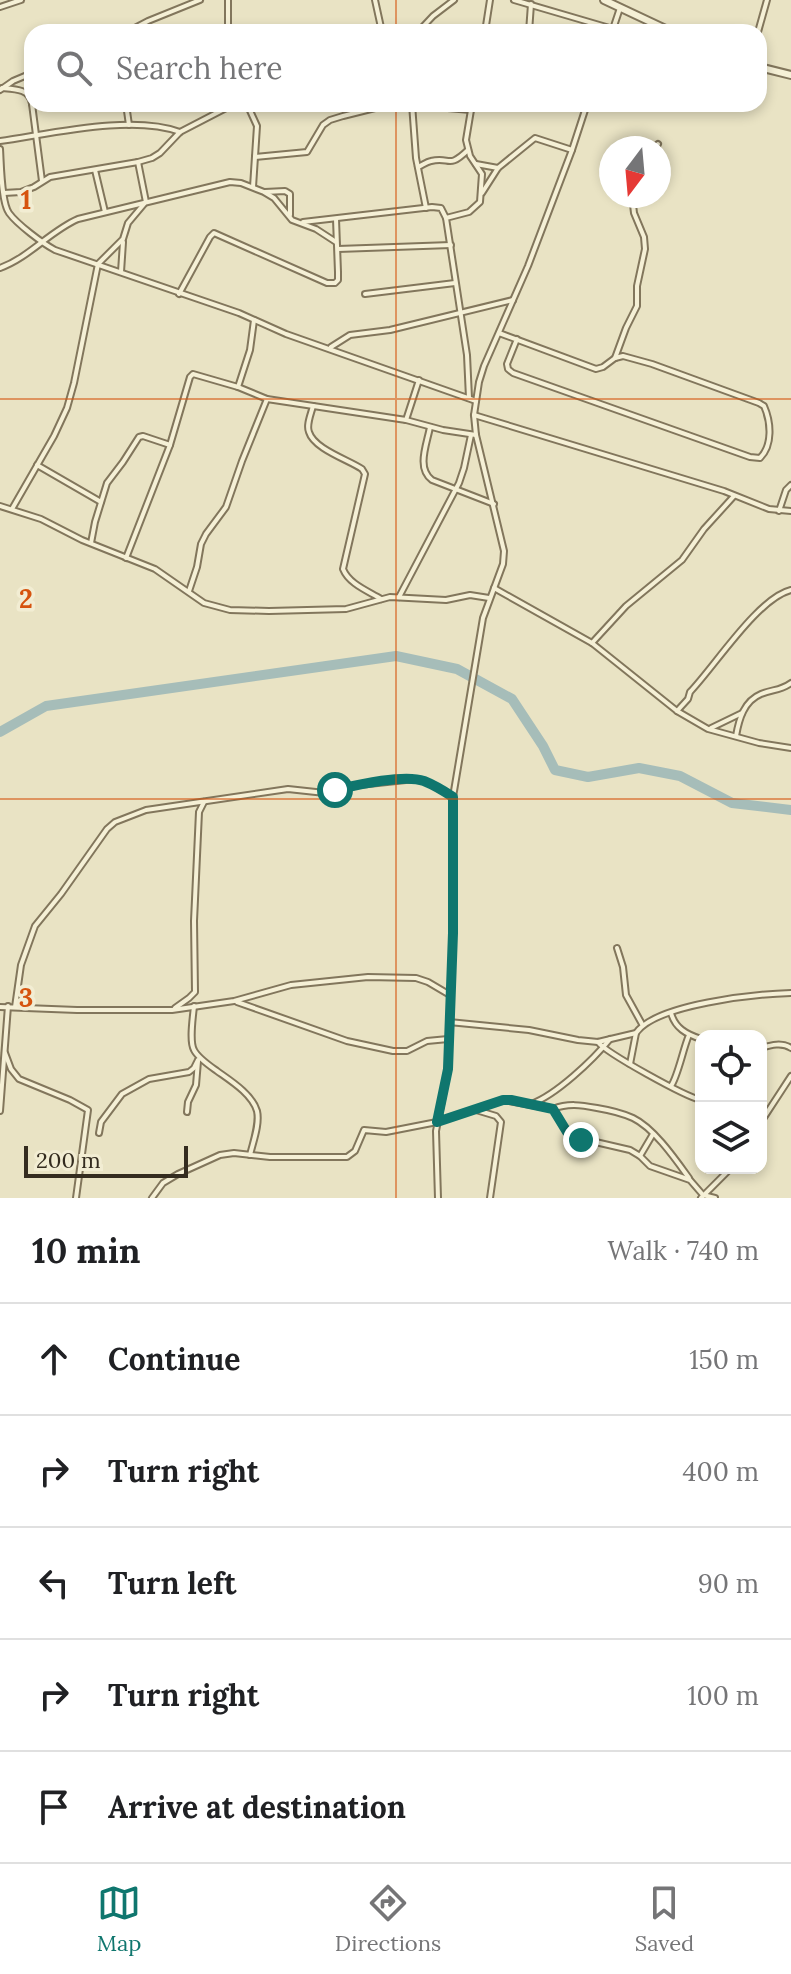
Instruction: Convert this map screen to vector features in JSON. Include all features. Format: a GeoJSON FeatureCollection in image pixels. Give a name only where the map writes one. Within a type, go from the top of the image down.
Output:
{"type":"FeatureCollection","features":[{"type":"Feature","properties":{"kind":"street"},"geometry":{"type":"LineString","coordinates":[[0,7],[21,0]]}},
{"type":"Feature","properties":{"kind":"street"},"geometry":{"type":"LineString","coordinates":[[142,24],[200,0]]}},
{"type":"Feature","properties":{"kind":"street"},"geometry":{"type":"LineString","coordinates":[[228,0],[228,24]]}},
{"type":"Feature","properties":{"kind":"street"},"geometry":{"type":"LineString","coordinates":[[375,0],[380,24]]}},
{"type":"Feature","properties":{"kind":"street"},"geometry":{"type":"LineString","coordinates":[[426,24],[454,0]]}},
{"type":"Feature","properties":{"kind":"street"},"geometry":{"type":"LineString","coordinates":[[486,24],[490,0]]}},
{"type":"Feature","properties":{"kind":"street"},"geometry":{"type":"LineString","coordinates":[[514,0],[593,24]]}},
{"type":"Feature","properties":{"kind":"street"},"geometry":{"type":"LineString","coordinates":[[604,0],[655,24]]}},
{"type":"Feature","properties":{"kind":"street"},"geometry":{"type":"LineString","coordinates":[[760,24],[767,0]]}},
{"type":"Feature","properties":{"kind":"street"},"geometry":{"type":"LineString","coordinates":[[530,24],[531,4]]}},
{"type":"Feature","properties":{"kind":"street"},"geometry":{"type":"LineString","coordinates":[[614,24],[620,8]]}},
{"type":"Feature","properties":{"kind":"street"},"geometry":{"type":"LineString","coordinates":[[767,69],[791,75]]}},
{"type":"Feature","properties":{"kind":"street"},"geometry":{"type":"LineString","coordinates":[[1,89],[24,77]]}},
{"type":"Feature","properties":{"kind":"street"},"geometry":{"type":"LineString","coordinates":[[1,89],[24,92]]}},
{"type":"Feature","properties":{"kind":"street"},"geometry":{"type":"LineString","coordinates":[[33,112],[42,181]]}},
{"type":"Feature","properties":{"kind":"street"},"geometry":{"type":"LineString","coordinates":[[127,112],[129,125]]}},
{"type":"Feature","properties":{"kind":"street"},"geometry":{"type":"LineString","coordinates":[[4,193],[21,192],[50,177],[152,158],[180,132],[216,112]]}},
{"type":"Feature","properties":{"kind":"street"},"geometry":{"type":"LineString","coordinates":[[251,112],[257,126],[253,187]]}},
{"type":"Feature","properties":{"kind":"street"},"geometry":{"type":"LineString","coordinates":[[255,157],[307,152],[323,125],[359,112]]}},
{"type":"Feature","properties":{"kind":"street"},"geometry":{"type":"LineString","coordinates":[[412,112],[426,208]]}},
{"type":"Feature","properties":{"kind":"street"},"geometry":{"type":"LineString","coordinates":[[446,218],[469,212],[480,202],[482,174],[474,163],[466,140],[470,112]]}},
{"type":"Feature","properties":{"kind":"street"},"geometry":{"type":"LineString","coordinates":[[438,1198],[437,1122],[448,1069],[453,933],[453,797],[483,618],[503,564],[504,551],[474,435],[474,415],[484,366],[528,266],[584,112]]}},
{"type":"Feature","properties":{"kind":"street"},"geometry":{"type":"LineString","coordinates":[[0,141],[129,125],[167,127],[180,132]]}},
{"type":"Feature","properties":{"kind":"street"},"geometry":{"type":"LineString","coordinates":[[481,195],[498,168],[535,138],[572,150]]}},
{"type":"Feature","properties":{"kind":"street"},"geometry":{"type":"LineString","coordinates":[[0,149],[1,181],[9,213],[43,243],[67,255],[206,301],[286,334],[476,401]]}},
{"type":"Feature","properties":{"kind":"street"},"geometry":{"type":"LineString","coordinates":[[418,167],[429,161],[458,160],[468,150]]}},
{"type":"Feature","properties":{"kind":"street"},"geometry":{"type":"LineString","coordinates":[[138,162],[146,202]]}},
{"type":"Feature","properties":{"kind":"street"},"geometry":{"type":"LineString","coordinates":[[474,163],[498,168]]}},
{"type":"Feature","properties":{"kind":"street"},"geometry":{"type":"LineString","coordinates":[[95,170],[105,212]]}},
{"type":"Feature","properties":{"kind":"street"},"geometry":{"type":"LineString","coordinates":[[0,268],[13,263],[68,224],[230,182],[264,192],[274,198],[289,217],[336,242]]}},
{"type":"Feature","properties":{"kind":"street"},"geometry":{"type":"LineString","coordinates":[[264,192],[285,191],[290,194],[289,217]]}},
{"type":"Feature","properties":{"kind":"street"},"geometry":{"type":"LineString","coordinates":[[121,272],[123,239],[128,223],[146,202]]}},
{"type":"Feature","properties":{"kind":"street"},"geometry":{"type":"LineString","coordinates":[[299,223],[441,208],[451,245],[467,355],[469,398]]}},
{"type":"Feature","properties":{"kind":"street"},"geometry":{"type":"LineString","coordinates":[[615,358],[637,306],[637,286],[645,249],[633,208]]}},
{"type":"Feature","properties":{"kind":"street"},"geometry":{"type":"LineString","coordinates":[[0,213],[9,213]]}},
{"type":"Feature","properties":{"kind":"street"},"geometry":{"type":"LineString","coordinates":[[179,294],[214,233],[331,284],[335,283],[338,280],[336,219]]}},
{"type":"Feature","properties":{"kind":"street"},"geometry":{"type":"LineString","coordinates":[[12,509],[67,408],[98,264],[123,239]]}},
{"type":"Feature","properties":{"kind":"street"},"geometry":{"type":"LineString","coordinates":[[337,249],[451,245]]}},
{"type":"Feature","properties":{"kind":"street"},"geometry":{"type":"LineString","coordinates":[[365,294],[455,283]]}},
{"type":"Feature","properties":{"kind":"street"},"geometry":{"type":"LineString","coordinates":[[330,348],[350,335],[390,330],[513,300]]}},
{"type":"Feature","properties":{"kind":"street"},"geometry":{"type":"LineString","coordinates":[[238,387],[250,350],[254,320]]}},
{"type":"Feature","properties":{"kind":"street"},"geometry":{"type":"LineString","coordinates":[[499,333],[517,339],[596,369],[623,356],[764,406],[770,425],[764,455],[760,458],[750,457],[513,373],[507,364],[517,339]]}},
{"type":"Feature","properties":{"kind":"street"},"geometry":{"type":"LineString","coordinates":[[126,558],[170,445],[193,374],[267,399],[406,420],[474,435]]}},
{"type":"Feature","properties":{"kind":"street"},"geometry":{"type":"LineString","coordinates":[[406,420],[419,380]]}},
{"type":"Feature","properties":{"kind":"street"},"geometry":{"type":"LineString","coordinates":[[189,592],[201,544],[226,507],[267,399]]}},
{"type":"Feature","properties":{"kind":"street"},"geometry":{"type":"LineString","coordinates":[[313,406],[308,424],[313,440],[362,469],[365,474],[343,569],[349,579],[381,599]]}},
{"type":"Feature","properties":{"kind":"street"},"geometry":{"type":"LineString","coordinates":[[474,415],[735,495],[769,509],[791,511]]}},
{"type":"Feature","properties":{"kind":"street"},"geometry":{"type":"LineString","coordinates":[[430,427],[423,469],[426,476],[494,504]]}},
{"type":"Feature","properties":{"kind":"street"},"geometry":{"type":"LineString","coordinates":[[399,597],[456,489],[474,435]]}},
{"type":"Feature","properties":{"kind":"street"},"geometry":{"type":"LineString","coordinates":[[91,543],[111,477],[139,437],[170,445]]}},
{"type":"Feature","properties":{"kind":"street"},"geometry":{"type":"LineString","coordinates":[[37,465],[101,502]]}},
{"type":"Feature","properties":{"kind":"street"},"geometry":{"type":"LineString","coordinates":[[779,511],[786,490],[791,485]]}},
{"type":"Feature","properties":{"kind":"street"},"geometry":{"type":"LineString","coordinates":[[592,643],[626,606],[682,560],[704,529],[735,495]]}},
{"type":"Feature","properties":{"kind":"street"},"geometry":{"type":"LineString","coordinates":[[0,506],[41,519],[155,569],[204,603],[218,608],[246,612],[346,609],[399,597],[446,600],[470,595],[489,598]]}},
{"type":"Feature","properties":{"kind":"street"},"geometry":{"type":"LineString","coordinates":[[494,588],[592,643],[677,711],[708,729],[791,748]]}},
{"type":"Feature","properties":{"kind":"street"},"geometry":{"type":"LineString","coordinates":[[677,711],[760,609],[776,595],[791,590]]}},
{"type":"Feature","properties":{"kind":"street"},"geometry":{"type":"LineString","coordinates":[[736,736],[745,706],[760,694],[779,690],[791,683]]}},
{"type":"Feature","properties":{"kind":"street"},"geometry":{"type":"LineString","coordinates":[[708,729],[742,713]]}},
{"type":"Feature","properties":{"kind":"street"},"geometry":{"type":"LineString","coordinates":[[15,1007],[21,965],[35,926],[115,822],[146,810],[288,789],[325,793],[359,785],[415,779],[427,782],[453,797]]}},
{"type":"Feature","properties":{"kind":"street"},"geometry":{"type":"LineString","coordinates":[[172,1010],[195,992],[198,825],[204,802]]}},
{"type":"Feature","properties":{"kind":"street"},"geometry":{"type":"LineString","coordinates":[[617,948],[626,995],[642,1024]]}},
{"type":"Feature","properties":{"kind":"street"},"geometry":{"type":"LineString","coordinates":[[0,1007],[172,1010],[234,1001],[291,985],[368,977],[416,978],[450,995]]}},
{"type":"Feature","properties":{"kind":"street"},"geometry":{"type":"LineString","coordinates":[[630,1064],[636,1033],[642,1024],[696,1004],[791,993]]}},
{"type":"Feature","properties":{"kind":"street"},"geometry":{"type":"LineString","coordinates":[[234,1001],[347,1041],[393,1051],[407,1051],[427,1041],[448,1039]]}},
{"type":"Feature","properties":{"kind":"street"},"geometry":{"type":"LineString","coordinates":[[0,1111],[8,1006]]}},
{"type":"Feature","properties":{"kind":"street"},"geometry":{"type":"LineString","coordinates":[[194,1006],[192,1042],[198,1057],[232,1082],[252,1102],[257,1112],[250,1155]]}},
{"type":"Feature","properties":{"kind":"street"},"geometry":{"type":"LineString","coordinates":[[671,1013],[677,1026],[695,1037]]}},
{"type":"Feature","properties":{"kind":"street"},"geometry":{"type":"LineString","coordinates":[[449,1022],[529,1030],[598,1042],[636,1033]]}},
{"type":"Feature","properties":{"kind":"street"},"geometry":{"type":"LineString","coordinates":[[671,1086],[689,1035]]}},
{"type":"Feature","properties":{"kind":"street"},"geometry":{"type":"LineString","coordinates":[[529,1105],[553,1093],[611,1038]]}},
{"type":"Feature","properties":{"kind":"street"},"geometry":{"type":"LineString","coordinates":[[598,1042],[602,1048],[695,1098]]}},
{"type":"Feature","properties":{"kind":"street"},"geometry":{"type":"LineString","coordinates":[[767,1046],[777,1044],[791,1048]]}},
{"type":"Feature","properties":{"kind":"street"},"geometry":{"type":"LineString","coordinates":[[5,1053],[19,1079],[88,1110],[76,1198]]}},
{"type":"Feature","properties":{"kind":"street"},"geometry":{"type":"LineString","coordinates":[[187,1112],[196,1085],[198,1057]]}},
{"type":"Feature","properties":{"kind":"street"},"geometry":{"type":"LineString","coordinates":[[99,1133],[101,1122],[122,1094],[149,1079],[189,1072],[198,1057]]}},
{"type":"Feature","properties":{"kind":"street"},"geometry":{"type":"LineString","coordinates":[[767,1113],[791,1076]]}},
{"type":"Feature","properties":{"kind":"street"},"geometry":{"type":"LineString","coordinates":[[152,1198],[163,1183],[220,1155],[347,1157],[355,1151],[364,1130],[386,1132],[437,1122],[503,1100],[553,1109],[574,1104],[634,1118],[647,1127],[671,1154],[702,1197]]}},
{"type":"Feature","properties":{"kind":"street"},"geometry":{"type":"LineString","coordinates":[[474,1109],[496,1116],[501,1122],[490,1198]]}},
{"type":"Feature","properties":{"kind":"street"},"geometry":{"type":"LineString","coordinates":[[553,1109],[567,1132],[574,1137],[630,1150],[650,1166],[690,1180]]}},
{"type":"Feature","properties":{"kind":"street"},"geometry":{"type":"LineString","coordinates":[[640,1156],[653,1134]]}},
{"type":"Feature","properties":{"kind":"street"},"geometry":{"type":"LineString","coordinates":[[702,1197],[725,1174]]}},
{"type":"Feature","properties":{"kind":"street"},"geometry":{"type":"LineString","coordinates":[[702,1197],[715,1198]]}},
{"type":"Feature","properties":{"kind":"waterway"},"geometry":{"type":"LineString","coordinates":[[0,732],[46,706],[396,656],[457,669],[512,699],[555,770],[588,777],[639,768],[680,776],[732,803],[791,810]]}},
{"type":"Feature","properties":{"kind":"route"},"geometry":{"type":"LineString","coordinates":[[335,790],[415,779],[427,782],[453,797],[453,933],[448,1069],[437,1122],[511,1100],[553,1109],[567,1132],[581,1140]]}}]}
